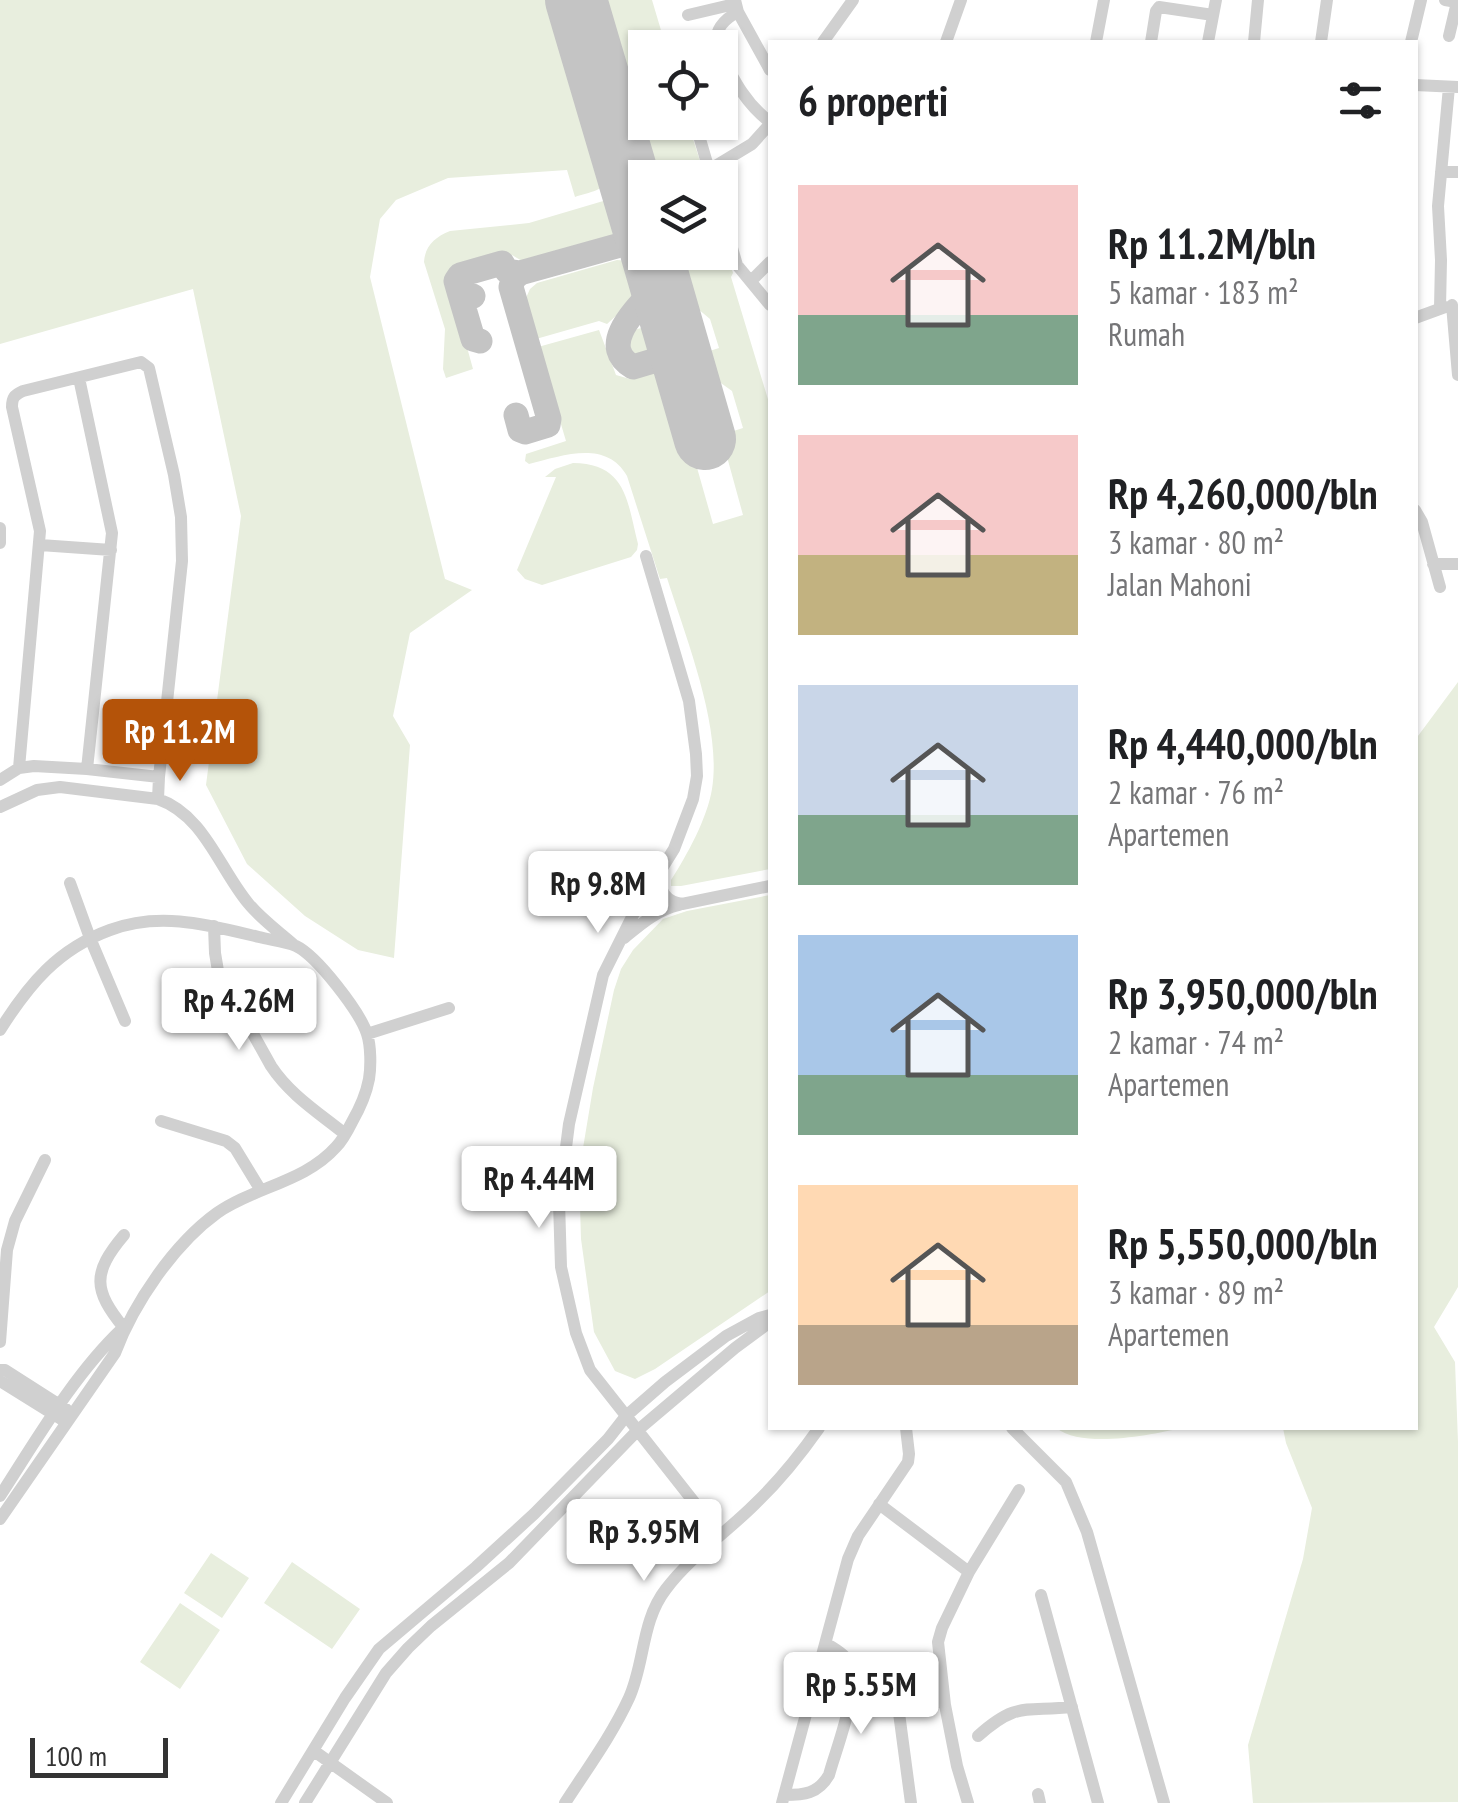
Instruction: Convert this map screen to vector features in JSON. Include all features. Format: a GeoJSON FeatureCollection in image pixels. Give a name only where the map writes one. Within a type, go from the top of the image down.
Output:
{"type":"FeatureCollection","features":[{"type":"Feature","properties":{"kind":"street"},"geometry":{"type":"LineString","coordinates":[[824,40],[853,0]]}},
{"type":"Feature","properties":{"kind":"street"},"geometry":{"type":"LineString","coordinates":[[947,40],[961,0]]}},
{"type":"Feature","properties":{"kind":"street"},"geometry":{"type":"LineString","coordinates":[[1096,40],[1104,0]]}},
{"type":"Feature","properties":{"kind":"street"},"geometry":{"type":"LineString","coordinates":[[1254,40],[1258,0]]}},
{"type":"Feature","properties":{"kind":"street"},"geometry":{"type":"LineString","coordinates":[[1321,40],[1327,0]]}},
{"type":"Feature","properties":{"kind":"street"},"geometry":{"type":"LineString","coordinates":[[1411,40],[1421,0]]}},
{"type":"Feature","properties":{"kind":"street"},"geometry":{"type":"LineString","coordinates":[[1445,0],[1457,3],[1450,36]]}},
{"type":"Feature","properties":{"kind":"street"},"geometry":{"type":"LineString","coordinates":[[688,16],[736,5]]}},
{"type":"Feature","properties":{"kind":"street"},"geometry":{"type":"LineString","coordinates":[[718,30],[736,5]]}},
{"type":"Feature","properties":{"kind":"street"},"geometry":{"type":"LineString","coordinates":[[736,5],[768,65]]}},
{"type":"Feature","properties":{"kind":"street"},"geometry":{"type":"LineString","coordinates":[[1151,40],[1159,7],[1215,7],[1208,40]]}},
{"type":"Feature","properties":{"kind":"street"},"geometry":{"type":"LineString","coordinates":[[1418,85],[1453,87],[1438,206],[1441,260],[1458,375]]}},
{"type":"Feature","properties":{"kind":"street"},"geometry":{"type":"LineString","coordinates":[[738,87],[768,121]]}},
{"type":"Feature","properties":{"kind":"street"},"geometry":{"type":"LineString","coordinates":[[730,160],[752,144],[768,125]]}},
{"type":"Feature","properties":{"kind":"street"},"geometry":{"type":"LineString","coordinates":[[1440,172],[1458,172]]}},
{"type":"Feature","properties":{"kind":"street"},"geometry":{"type":"LineString","coordinates":[[751,282],[768,264]]}},
{"type":"Feature","properties":{"kind":"street"},"geometry":{"type":"LineString","coordinates":[[738,267],[768,303]]}},
{"type":"Feature","properties":{"kind":"street"},"geometry":{"type":"LineString","coordinates":[[1418,317],[1450,305]]}},
{"type":"Feature","properties":{"kind":"street"},"geometry":{"type":"LineString","coordinates":[[19,768],[40,545],[12,399],[23,391],[141,362],[149,368],[181,517],[182,561],[158,798]]}},
{"type":"Feature","properties":{"kind":"street"},"geometry":{"type":"LineString","coordinates":[[79,378],[110,519],[111,550],[87,769]]}},
{"type":"Feature","properties":{"kind":"street"},"geometry":{"type":"LineString","coordinates":[[1418,515],[1440,586]]}},
{"type":"Feature","properties":{"kind":"street"},"geometry":{"type":"LineString","coordinates":[[0,528],[0,543]]}},
{"type":"Feature","properties":{"kind":"street"},"geometry":{"type":"LineString","coordinates":[[40,545],[111,550]]}},
{"type":"Feature","properties":{"kind":"street"},"geometry":{"type":"LineString","coordinates":[[646,556],[689,701],[697,776],[693,799],[674,849],[618,943],[603,976],[569,1124],[559,1202],[561,1267],[576,1333],[590,1370],[720,1535]]}},
{"type":"Feature","properties":{"kind":"street"},"geometry":{"type":"LineString","coordinates":[[1434,564],[1458,564]]}},
{"type":"Feature","properties":{"kind":"street"},"geometry":{"type":"LineString","coordinates":[[0,780],[19,768],[34,766],[160,778]]}},
{"type":"Feature","properties":{"kind":"street"},"geometry":{"type":"LineString","coordinates":[[0,807],[37,790],[60,787],[158,798],[173,804],[190,818],[264,920],[330,977],[368,1034],[370,1078],[363,1104],[345,1134],[320,1161],[221,1210],[198,1227],[162,1270],[124,1328],[104,1346],[0,1518]]}},
{"type":"Feature","properties":{"kind":"street"},"geometry":{"type":"LineString","coordinates":[[659,872],[664,896],[682,904]]}},
{"type":"Feature","properties":{"kind":"street"},"geometry":{"type":"LineString","coordinates":[[70,883],[125,1022]]}},
{"type":"Feature","properties":{"kind":"street"},"geometry":{"type":"LineString","coordinates":[[618,943],[668,907],[768,886]]}},
{"type":"Feature","properties":{"kind":"street"},"geometry":{"type":"LineString","coordinates":[[2,1022],[64,953],[128,924],[172,920],[296,946]]}},
{"type":"Feature","properties":{"kind":"street"},"geometry":{"type":"LineString","coordinates":[[259,937],[264,920]]}},
{"type":"Feature","properties":{"kind":"street"},"geometry":{"type":"LineString","coordinates":[[214,926],[218,971],[271,1066],[295,1095],[345,1134]]}},
{"type":"Feature","properties":{"kind":"street"},"geometry":{"type":"LineString","coordinates":[[368,1034],[449,1008]]}},
{"type":"Feature","properties":{"kind":"street"},"geometry":{"type":"LineString","coordinates":[[161,1121],[226,1141],[235,1148],[260,1189]]}},
{"type":"Feature","properties":{"kind":"street"},"geometry":{"type":"LineString","coordinates":[[0,1342],[6,1250],[15,1221],[45,1160]]}},
{"type":"Feature","properties":{"kind":"street"},"geometry":{"type":"LineString","coordinates":[[124,1235],[107,1256],[100,1284],[109,1309],[124,1328]]}},
{"type":"Feature","properties":{"kind":"street"},"geometry":{"type":"LineString","coordinates":[[282,1803],[379,1648],[534,1514],[626,1416],[665,1382],[726,1336],[758,1318],[768,1318]]}},
{"type":"Feature","properties":{"kind":"street"},"geometry":{"type":"LineString","coordinates":[[305,1803],[386,1673],[430,1626],[509,1563],[638,1430],[768,1320]]}},
{"type":"Feature","properties":{"kind":"street"},"geometry":{"type":"LineString","coordinates":[[0,1370],[63,1414]]}},
{"type":"Feature","properties":{"kind":"street"},"geometry":{"type":"LineString","coordinates":[[0,1380],[63,1414]]}},
{"type":"Feature","properties":{"kind":"street"},"geometry":{"type":"LineString","coordinates":[[0,1496],[63,1414]]}},
{"type":"Feature","properties":{"kind":"street"},"geometry":{"type":"LineString","coordinates":[[564,1803],[630,1697],[656,1602],[686,1565],[787,1471],[818,1430]]}},
{"type":"Feature","properties":{"kind":"street"},"geometry":{"type":"LineString","coordinates":[[827,1644],[846,1659],[852,1678],[838,1743],[824,1783],[804,1795],[783,1799],[848,1559],[858,1536],[908,1462],[906,1430]]}},
{"type":"Feature","properties":{"kind":"street"},"geometry":{"type":"LineString","coordinates":[[1014,1430],[1066,1482],[1076,1502],[1164,1803]]}},
{"type":"Feature","properties":{"kind":"street"},"geometry":{"type":"LineString","coordinates":[[968,1803],[945,1705],[938,1642],[968,1572],[1019,1490]]}},
{"type":"Feature","properties":{"kind":"street"},"geometry":{"type":"LineString","coordinates":[[878,1504],[968,1572]]}},
{"type":"Feature","properties":{"kind":"street"},"geometry":{"type":"LineString","coordinates":[[1041,1594],[1098,1803]]}},
{"type":"Feature","properties":{"kind":"street"},"geometry":{"type":"LineString","coordinates":[[421,1612],[430,1626]]}},
{"type":"Feature","properties":{"kind":"street"},"geometry":{"type":"LineString","coordinates":[[912,1803],[899,1714],[905,1702],[915,1696],[936,1698],[945,1705]]}},
{"type":"Feature","properties":{"kind":"street"},"geometry":{"type":"LineString","coordinates":[[978,1736],[997,1720],[1019,1710],[1072,1707]]}},
{"type":"Feature","properties":{"kind":"street"},"geometry":{"type":"LineString","coordinates":[[314,1751],[387,1803]]}},
{"type":"Feature","properties":{"kind":"green space"},"geometry":{"type":"Polygon","coordinates":[[[0,0],[559,0],[611,175],[609,180],[596,190],[575,197],[567,170],[448,178],[396,200],[380,219],[370,277],[445,579],[472,590],[410,633],[393,716],[410,745],[394,958],[358,950],[305,916],[247,864],[206,785],[241,516],[193,289],[0,344],[0,0]]]}},
{"type":"Feature","properties":{"kind":"green space"},"geometry":{"type":"Polygon","coordinates":[[[593,0],[652,0],[661,30],[628,30],[628,119],[593,0]]]}},
{"type":"Feature","properties":{"kind":"green space"},"geometry":{"type":"Polygon","coordinates":[[[634,140],[693,140],[700,160],[640,160],[634,140]]]}},
{"type":"Feature","properties":{"kind":"green space"},"geometry":{"type":"Polygon","coordinates":[[[610,199],[620,205],[625,223],[623,231],[612,241],[534,264],[512,255],[447,275],[473,369],[446,378],[445,329],[424,262],[432,243],[450,231],[529,223],[610,199]]]}},
{"type":"Feature","properties":{"kind":"green space"},"geometry":{"type":"Polygon","coordinates":[[[617,260],[628,262],[628,270],[638,270],[643,284],[607,324],[599,321],[536,339],[525,300],[537,283],[617,260]]]}},
{"type":"Feature","properties":{"kind":"green space"},"geometry":{"type":"Polygon","coordinates":[[[672,270],[732,270],[768,399],[768,869],[671,886],[706,812],[714,765],[700,683],[667,578],[660,579],[627,476],[618,465],[607,457],[582,453],[529,464],[525,461],[526,454],[566,441],[538,347],[599,330],[616,375],[630,379],[669,369],[713,524],[743,515],[721,435],[743,428],[732,391],[700,368],[697,355],[719,348],[710,319],[679,293],[672,270]]]}},
{"type":"Feature","properties":{"kind":"green space"},"geometry":{"type":"Polygon","coordinates":[[[643,328],[653,332],[657,342],[653,352],[643,356],[633,352],[629,342],[633,332],[643,328]]]}},
{"type":"Feature","properties":{"kind":"green space"},"geometry":{"type":"Polygon","coordinates":[[[573,463],[604,470],[622,488],[637,550],[631,557],[542,585],[525,579],[517,570],[556,477],[545,477],[573,463]]]}},
{"type":"Feature","properties":{"kind":"green space"},"geometry":{"type":"Polygon","coordinates":[[[1458,682],[1458,1287],[1434,1327],[1455,1362],[1458,1802],[1253,1803],[1248,1745],[1303,1559],[1312,1508],[1283,1430],[1418,1430],[1418,736],[1458,682]]]}},
{"type":"Feature","properties":{"kind":"green space"},"geometry":{"type":"Polygon","coordinates":[[[768,895],[768,1292],[635,1379],[615,1371],[594,1332],[581,1239],[579,1172],[593,1088],[621,969],[633,950],[663,919],[768,895]]]}},
{"type":"Feature","properties":{"kind":"green space"},"geometry":{"type":"Polygon","coordinates":[[[1060,1430],[1172,1430],[1099,1439],[1060,1430]]]}},
{"type":"Feature","properties":{"kind":"green space"},"geometry":{"type":"Polygon","coordinates":[[[211,1553],[249,1578],[222,1618],[184,1593],[211,1553]]]}},
{"type":"Feature","properties":{"kind":"green space"},"geometry":{"type":"Polygon","coordinates":[[[292,1562],[360,1609],[332,1649],[264,1603],[292,1562]]]}},
{"type":"Feature","properties":{"kind":"green space"},"geometry":{"type":"Polygon","coordinates":[[[180,1603],[220,1630],[180,1689],[140,1662],[180,1603]]]}},
{"type":"Feature","properties":{"kind":"taxiway"},"geometry":{"type":"LineString","coordinates":[[516,415],[520,430],[525,432],[548,425],[511,287],[513,279],[520,273],[628,243]]}},
{"type":"Feature","properties":{"kind":"taxiway"},"geometry":{"type":"LineString","coordinates":[[473,296],[460,295],[456,281],[460,275],[502,263],[507,271],[520,273]]}},
{"type":"Feature","properties":{"kind":"taxiway"},"geometry":{"type":"LineString","coordinates":[[660,283],[625,324],[618,347],[622,358],[633,367],[680,353]]}},
{"type":"Feature","properties":{"kind":"taxiway"},"geometry":{"type":"LineString","coordinates":[[460,295],[473,339],[480,341]]}},
{"type":"Feature","properties":{"kind":"runway"},"geometry":{"type":"LineString","coordinates":[[576,0],[628,176]]}},
{"type":"Feature","properties":{"kind":"runway"},"geometry":{"type":"LineString","coordinates":[[656,270],[705,439]]}}]}
